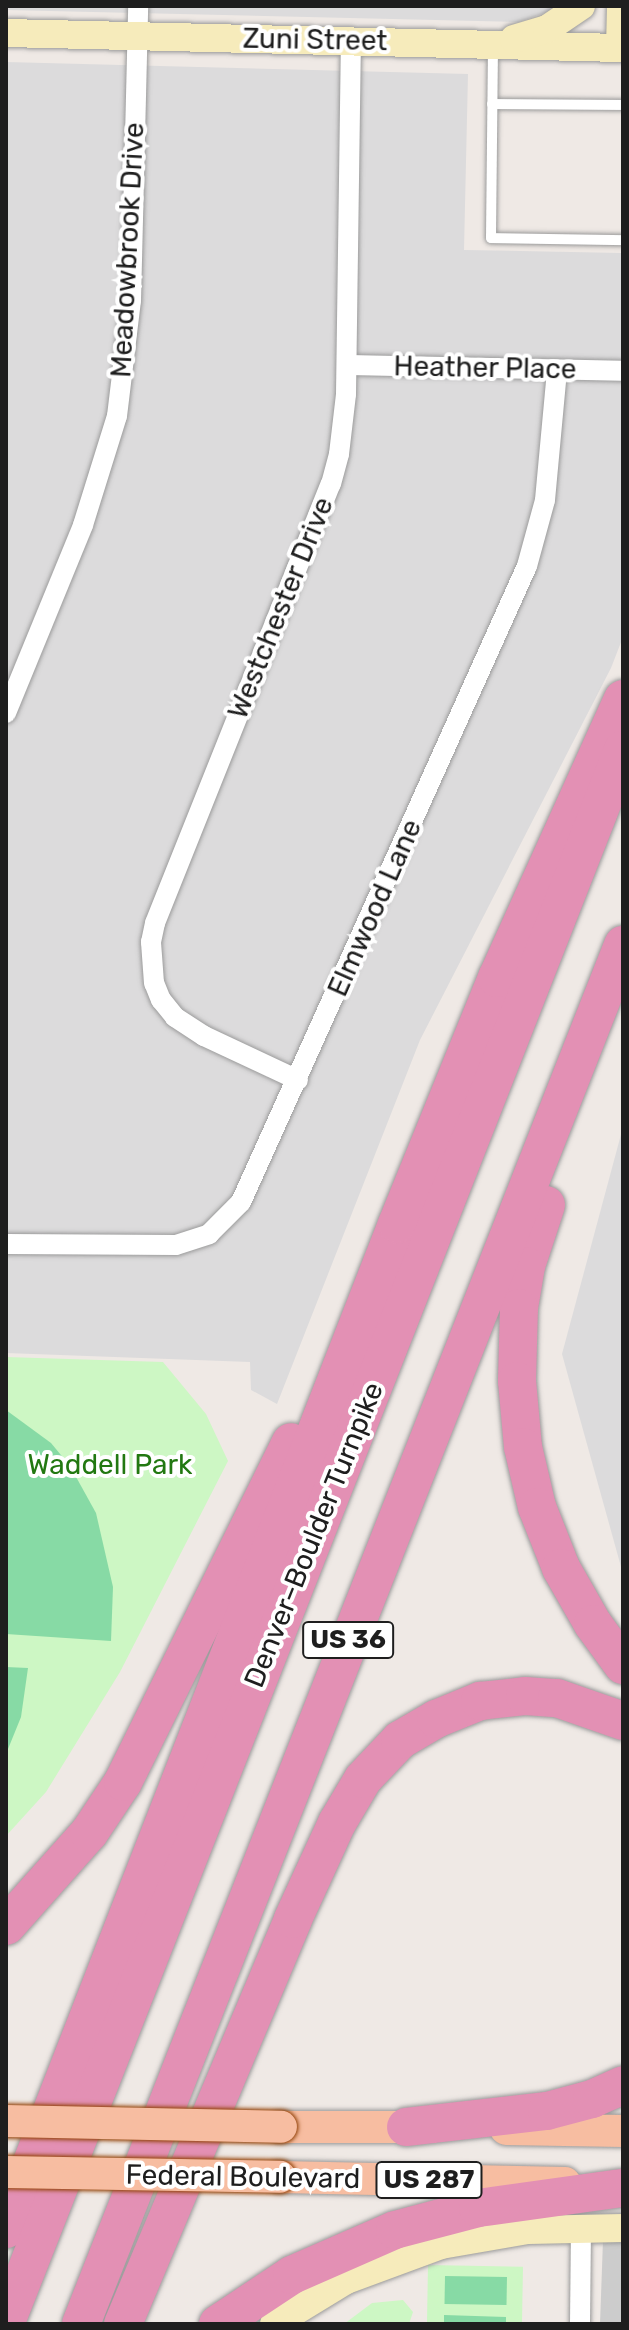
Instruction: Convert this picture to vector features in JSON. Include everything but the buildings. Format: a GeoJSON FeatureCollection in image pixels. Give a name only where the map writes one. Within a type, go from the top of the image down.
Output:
{"type":"FeatureCollection","features":[{"type":"Feature","properties":{"kind":"highway"},"geometry":{"type":"LineString","coordinates":[[6,2229],[397,1224],[497,978],[623,699]]}},
{"type":"Feature","properties":{"kind":"highway","name":"Denver–Boulder Turnpike"},"geometry":{"type":"LineString","coordinates":[[6,2322],[623,750]]}},
{"type":"Feature","properties":{"kind":"highway"},"geometry":{"type":"LineString","coordinates":[[565,896],[623,774]]}},
{"type":"Feature","properties":{"kind":"highway"},"geometry":{"type":"LineString","coordinates":[[62,2324],[435,1373],[620,951]]}},
{"type":"Feature","properties":{"kind":"highway","name":"US 36"},"geometry":{"type":"LineString","coordinates":[[81,2324],[620,951]]}},
{"type":"Feature","properties":{"kind":"highway"},"geometry":{"type":"LineString","coordinates":[[623,1013],[531,1245],[521,1298],[517,1353],[520,1421],[537,1507],[575,1596],[623,1665]]}},
{"type":"Feature","properties":{"kind":"highway"},"geometry":{"type":"LineString","coordinates":[[6,1926],[89,1833],[123,1782],[397,1224]]}},
{"type":"Feature","properties":{"kind":"highway"},"geometry":{"type":"LineString","coordinates":[[28,2324],[246,1752],[336,1478]]}},
{"type":"Feature","properties":{"kind":"highway"},"geometry":{"type":"LineString","coordinates":[[123,2324],[293,1919],[337,1823],[363,1779],[388,1750],[414,1731],[480,1701],[525,1696],[557,1698],[623,1721]]}},
{"type":"Feature","properties":{"kind":"highway"},"geometry":{"type":"LineString","coordinates":[[406,2127],[547,2111],[592,2099],[623,2085]]}},
{"type":"Feature","properties":{"kind":"highway"},"geometry":{"type":"LineString","coordinates":[[218,2324],[292,2275],[395,2230],[478,2208],[623,2186]]}},
{"type":"Feature","properties":{"kind":"main road","name":"Federal Boulevard"},"geometry":{"type":"LineString","coordinates":[[6,2121],[623,2131]]}},
{"type":"Feature","properties":{"kind":"main road","name":"Federal Boulevard"},"geometry":{"type":"LineString","coordinates":[[6,2172],[623,2186]]}},
{"type":"Feature","properties":{"kind":"street","name":"Meadowbrook Drive"},"geometry":{"type":"LineString","coordinates":[[6,713],[83,525],[117,416],[131,301],[138,6]]}},
{"type":"Feature","properties":{"kind":"street"},"geometry":{"type":"LineString","coordinates":[[493,44],[547,29],[581,6]]}},
{"type":"Feature","properties":{"kind":"street"},"geometry":{"type":"LineString","coordinates":[[621,6],[621,48]]}},
{"type":"Feature","properties":{"kind":"street","name":"Zuni Street"},"geometry":{"type":"LineString","coordinates":[[6,33],[621,48]]}},
{"type":"Feature","properties":{"kind":"street","name":"Westchester Drive"},"geometry":{"type":"LineString","coordinates":[[298,1080],[204,1036],[175,1017],[161,1000],[154,983],[151,942],[155,923],[331,484],[344,426],[351,40]]}},
{"type":"Feature","properties":{"kind":"street","name":"Heather Place"},"geometry":{"type":"LineString","coordinates":[[347,365],[623,371]]}},
{"type":"Feature","properties":{"kind":"street","name":"Elmwood Lane"},"geometry":{"type":"LineString","coordinates":[[6,1244],[162,1246],[209,1234],[241,1202],[527,566],[545,500],[557,370]]}},
{"type":"Feature","properties":{"kind":"street"},"geometry":{"type":"LineString","coordinates":[[274,2324],[346,2280],[409,2254],[485,2235],[581,2227],[623,2228]]}},
{"type":"Feature","properties":{"kind":"street"},"geometry":{"type":"LineString","coordinates":[[580,2324],[581,2227]]}},
{"type":"Feature","properties":{"kind":"lane"},"geometry":{"type":"LineString","coordinates":[[493,44],[491,238],[623,240]]}},
{"type":"Feature","properties":{"kind":"lane"},"geometry":{"type":"LineString","coordinates":[[492,104],[623,105]]}},
{"type":"Feature","properties":{"kind":"shaded area"},"geometry":{"type":"Polygon","coordinates":[[[6,6],[563,6],[519,22],[6,10],[6,6]]]}},
{"type":"Feature","properties":{"kind":"shaded area"},"geometry":{"type":"Polygon","coordinates":[[[6,62],[468,74],[464,250],[623,253],[623,637],[611,668],[420,1040],[277,1404],[251,1390],[250,1362],[6,1353],[6,62]]]}},
{"type":"Feature","properties":{"kind":"shaded area"},"geometry":{"type":"Polygon","coordinates":[[[623,1127],[623,1574],[562,1354],[623,1127]]]}},
{"type":"Feature","properties":{"kind":"shaded area"},"geometry":{"type":"Polygon","coordinates":[[[623,2239],[623,2324],[600,2324],[603,2240],[623,2239]]]}},
{"type":"Feature","properties":{"kind":"green space","name":"Waddell Park"},"geometry":{"type":"Polygon","coordinates":[[[6,1357],[163,1362],[206,1414],[228,1461],[120,1672],[46,1792],[6,1836],[6,1357]]]}},
{"type":"Feature","properties":{"kind":"green space"},"geometry":{"type":"Polygon","coordinates":[[[6,1410],[51,1443],[70,1466],[96,1513],[113,1587],[111,1641],[6,1634],[6,1410]]]}},
{"type":"Feature","properties":{"kind":"green space"},"geometry":{"type":"Polygon","coordinates":[[[6,1667],[28,1668],[21,1717],[6,1754],[6,1667]]]}},
{"type":"Feature","properties":{"kind":"green space"},"geometry":{"type":"Polygon","coordinates":[[[428,2265],[523,2267],[522,2324],[427,2324],[428,2265]]]}},
{"type":"Feature","properties":{"kind":"green space"},"geometry":{"type":"Polygon","coordinates":[[[445,2276],[507,2277],[507,2305],[445,2304],[445,2276]]]}},
{"type":"Feature","properties":{"kind":"green space"},"geometry":{"type":"Polygon","coordinates":[[[403,2300],[413,2312],[409,2324],[344,2324],[372,2303],[403,2300]]]}},
{"type":"Feature","properties":{"kind":"green space"},"geometry":{"type":"Polygon","coordinates":[[[444,2315],[506,2317],[506,2324],[444,2324],[444,2315]]]}}]}
